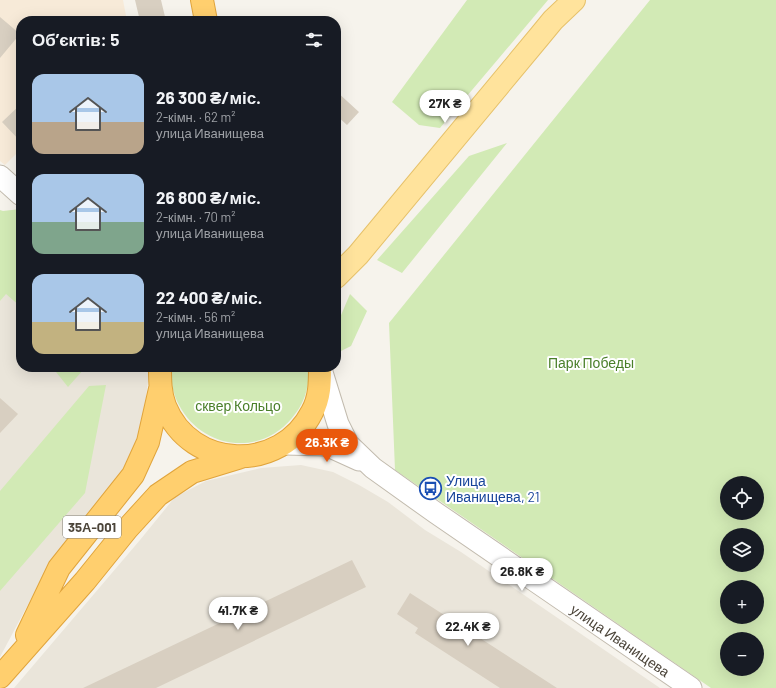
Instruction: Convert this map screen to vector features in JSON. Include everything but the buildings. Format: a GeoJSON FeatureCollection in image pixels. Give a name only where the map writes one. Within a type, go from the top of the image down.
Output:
{"type":"FeatureCollection","features":[{"type":"Feature","properties":{"kind":"highway"},"geometry":{"type":"LineString","coordinates":[[202,0],[205,16]]}},
{"type":"Feature","properties":{"kind":"highway","name":"35А-001"},"geometry":{"type":"LineString","coordinates":[[6,670],[33,623],[59,568],[133,475],[148,442],[160,388],[160,372]]}},
{"type":"Feature","properties":{"kind":"highway","name":"35А-001"},"geometry":{"type":"LineString","coordinates":[[6,670],[85,582],[127,529],[158,495],[192,472],[241,457],[263,453],[284,444],[301,429],[313,411],[320,390],[320,372]]}},
{"type":"Feature","properties":{"kind":"highway","name":"35А-001"},"geometry":{"type":"LineString","coordinates":[[160,388],[165,406],[174,422],[186,436],[203,447],[221,455],[241,457]]}},
{"type":"Feature","properties":{"kind":"main road"},"geometry":{"type":"LineString","coordinates":[[341,275],[539,36],[574,0]]}},
{"type":"Feature","properties":{"kind":"street"},"geometry":{"type":"LineString","coordinates":[[0,176],[16,190]]}},
{"type":"Feature","properties":{"kind":"street","name":"улица Иванищева"},"geometry":{"type":"LineString","coordinates":[[322,372],[338,424],[348,444],[374,468],[436,513],[690,688]]}},
{"type":"Feature","properties":{"kind":"street","name":"улица Иванищева"},"geometry":{"type":"LineString","coordinates":[[284,444],[326,445],[340,450],[374,468]]}},
{"type":"Feature","properties":{"kind":"shaded area"},"geometry":{"type":"Polygon","coordinates":[[[0,0],[123,0],[126,16],[16,16],[16,154],[5,165],[0,161],[0,0]]]}},
{"type":"Feature","properties":{"kind":"shaded area"},"geometry":{"type":"Polygon","coordinates":[[[16,210],[16,372],[149,372],[141,435],[129,466],[49,565],[0,657],[0,212],[16,210]]]}},
{"type":"Feature","properties":{"kind":"shaded area"},"geometry":{"type":"Polygon","coordinates":[[[301,465],[333,472],[388,502],[425,530],[461,552],[660,688],[14,688],[175,497],[206,481],[261,468],[301,465]]]}},
{"type":"Feature","properties":{"kind":"green space"},"geometry":{"type":"Polygon","coordinates":[[[467,0],[548,0],[440,128],[419,125],[392,102],[467,0]]]}},
{"type":"Feature","properties":{"kind":"green space","name":"Парк Победы"},"geometry":{"type":"Polygon","coordinates":[[[650,0],[776,0],[776,688],[711,688],[395,470],[389,323],[650,0]]]}},
{"type":"Feature","properties":{"kind":"green space"},"geometry":{"type":"Polygon","coordinates":[[[507,143],[402,273],[377,260],[469,156],[507,143]]]}},
{"type":"Feature","properties":{"kind":"green space"},"geometry":{"type":"Polygon","coordinates":[[[0,210],[16,210],[16,303],[6,294],[0,301],[0,210]]]}},
{"type":"Feature","properties":{"kind":"green space"},"geometry":{"type":"Polygon","coordinates":[[[350,294],[367,311],[351,346],[341,351],[341,315],[350,294]]]}},
{"type":"Feature","properties":{"kind":"green space"},"geometry":{"type":"Polygon","coordinates":[[[56,372],[81,372],[68,387],[56,372]]]}},
{"type":"Feature","properties":{"kind":"green space","name":"сквер Кольцо"},"geometry":{"type":"Polygon","coordinates":[[[171,372],[308,372],[308,383],[305,396],[292,418],[279,430],[264,439],[248,443],[232,443],[216,439],[202,431],[189,420],[179,405],[172,387],[171,372]]]}},
{"type":"Feature","properties":{"kind":"green space"},"geometry":{"type":"Polygon","coordinates":[[[106,385],[85,493],[0,591],[0,491],[89,386],[106,385]]]}},
{"type":"Feature","properties":{"kind":"place","name":"Улица Иванищева, 21"},"geometry":{"type":"Point","coordinates":[431,488]}}]}
